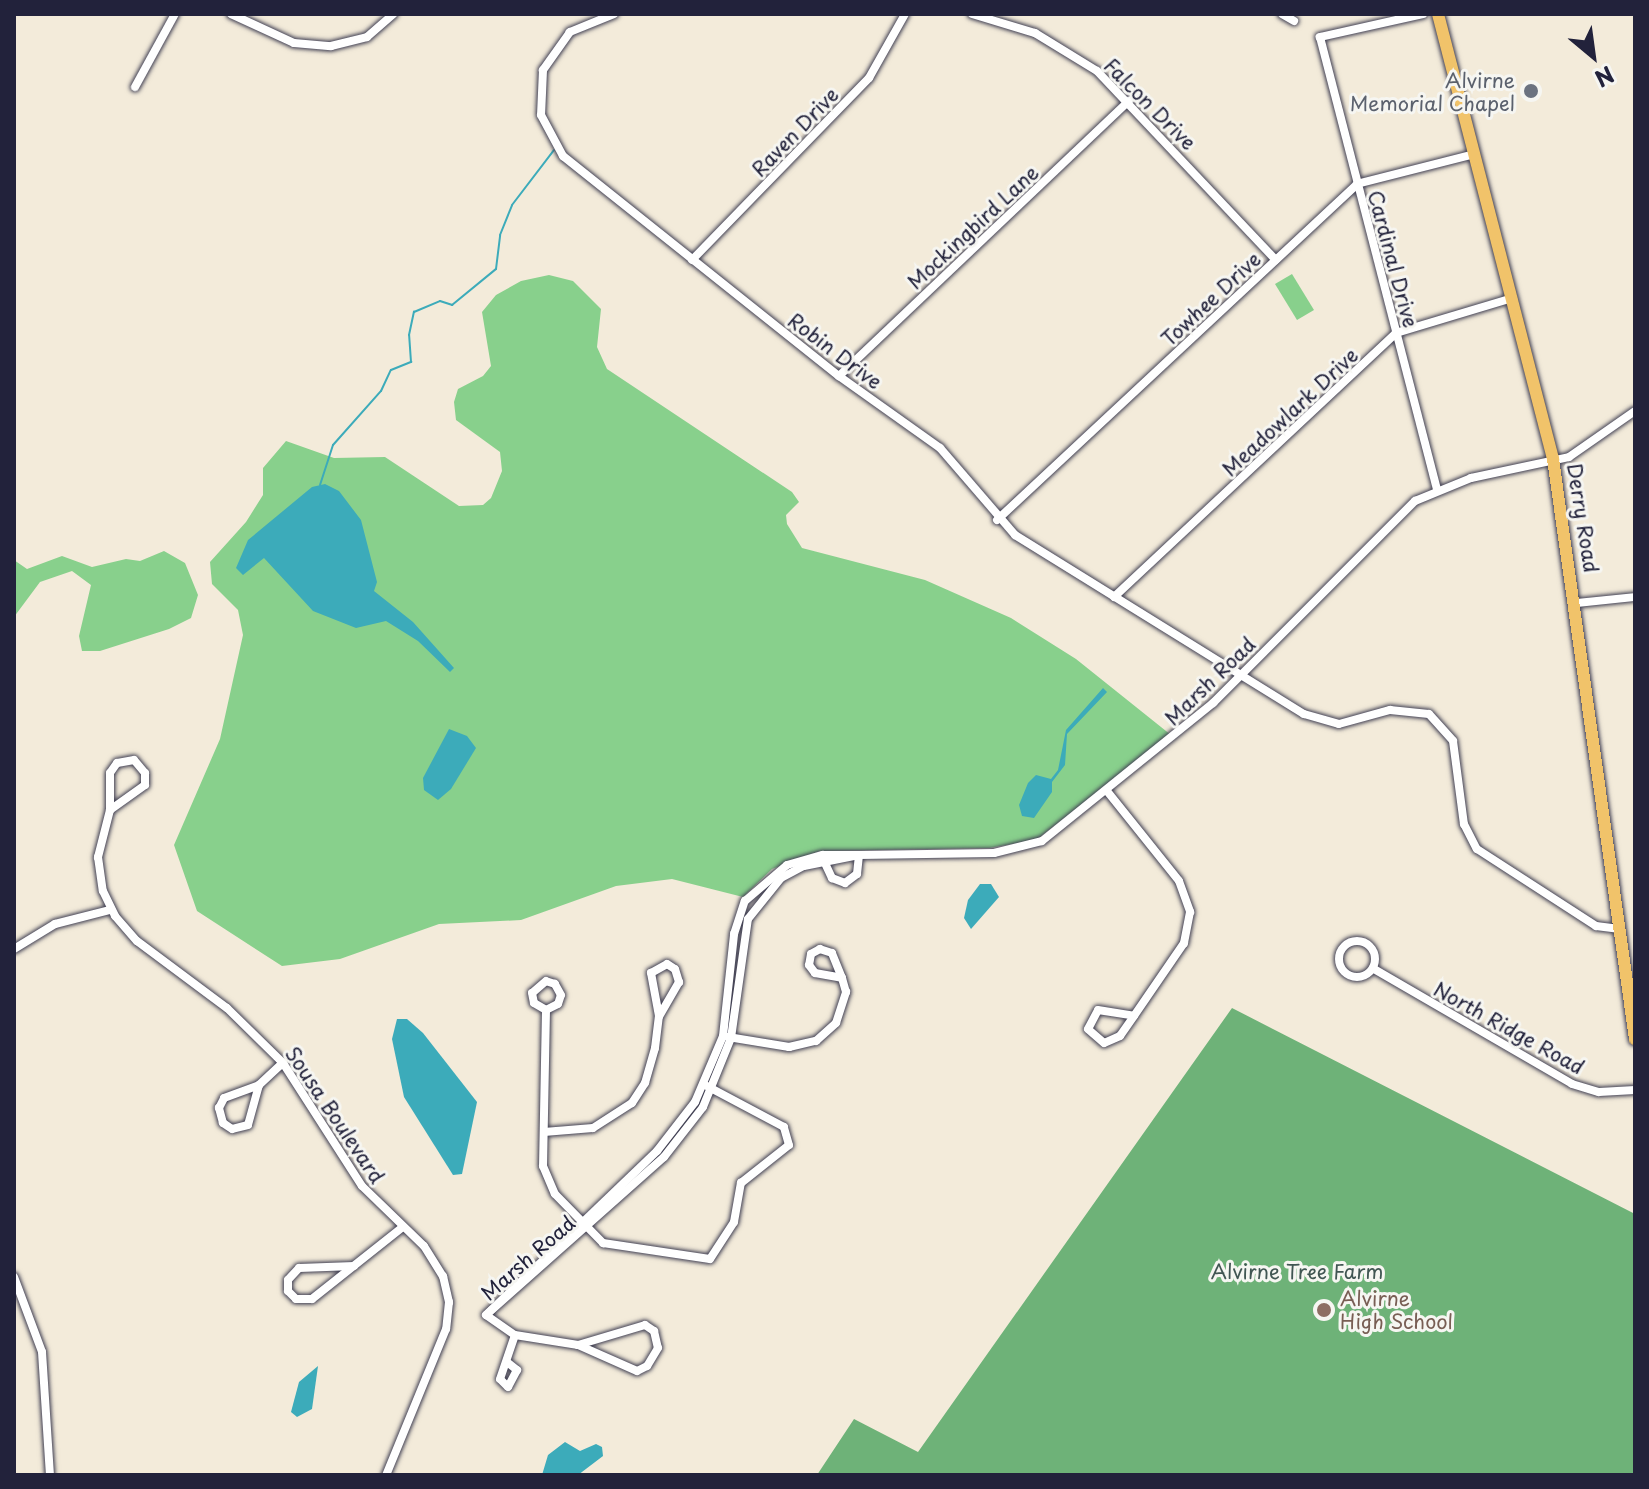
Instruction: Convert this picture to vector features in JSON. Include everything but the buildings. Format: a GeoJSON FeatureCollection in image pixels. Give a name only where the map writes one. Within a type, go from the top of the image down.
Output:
{"type":"FeatureCollection","features":[{"type":"Feature","properties":{"kind":"main road","name":"Derry Road"},"geometry":{"type":"LineString","coordinates":[[1438,14],[1553,459],[1576,603],[1635,1039]]}},
{"type":"Feature","properties":{"kind":"street"},"geometry":{"type":"LineString","coordinates":[[135,87],[175,14]]}},
{"type":"Feature","properties":{"kind":"street"},"geometry":{"type":"LineString","coordinates":[[231,14],[294,43],[331,46],[367,37],[393,14]]}},
{"type":"Feature","properties":{"kind":"street","name":"Robin Drive"},"geometry":{"type":"LineString","coordinates":[[614,14],[577,27],[551,53],[539,87],[543,124],[563,156],[839,376],[940,448],[997,520],[1114,597],[1240,675],[1328,722],[1352,723],[1404,708],[1429,714],[1453,741],[1464,824],[1477,849],[1587,921],[1620,929]]}},
{"type":"Feature","properties":{"kind":"street","name":"Raven Drive"},"geometry":{"type":"LineString","coordinates":[[692,260],[869,78],[905,14]]}},
{"type":"Feature","properties":{"kind":"street","name":"Falcon Drive"},"geometry":{"type":"LineString","coordinates":[[972,14],[1051,42],[1097,71],[1129,101],[1276,260]]}},
{"type":"Feature","properties":{"kind":"street"},"geometry":{"type":"LineString","coordinates":[[1282,14],[1294,21]]}},
{"type":"Feature","properties":{"kind":"street","name":"Cardinal Drive"},"geometry":{"type":"LineString","coordinates":[[1423,14],[1320,37],[1437,489]]}},
{"type":"Feature","properties":{"kind":"street","name":"Mockingbird Lane"},"geometry":{"type":"LineString","coordinates":[[839,376],[1129,101]]}},
{"type":"Feature","properties":{"kind":"street","name":"Towhee Drive"},"geometry":{"type":"LineString","coordinates":[[997,520],[1357,184],[1475,154]]}},
{"type":"Feature","properties":{"kind":"street","name":"Meadowlark Drive"},"geometry":{"type":"LineString","coordinates":[[1114,597],[1396,333],[1513,298]]}},
{"type":"Feature","properties":{"kind":"street","name":"Marsh Road"},"geometry":{"type":"LineString","coordinates":[[515,1335],[486,1315],[664,1157],[714,1090],[727,1037],[744,935],[753,907],[791,871],[824,859],[1023,849],[1042,841],[1181,732],[1404,510],[1437,489],[1553,459],[1591,445],[1635,411]]}},
{"type":"Feature","properties":{"kind":"street"},"geometry":{"type":"LineString","coordinates":[[1576,603],[1635,597]]}},
{"type":"Feature","properties":{"kind":"street","name":"Sousa Boulevard"},"geometry":{"type":"LineString","coordinates":[[110,810],[145,785],[145,773],[134,760],[122,760],[110,773],[110,810],[98,857],[110,910],[137,941],[198,983],[283,1063],[362,1186],[438,1264],[449,1309],[442,1343],[386,1475]]}},
{"type":"Feature","properties":{"kind":"street"},"geometry":{"type":"LineString","coordinates":[[1107,791],[1179,881],[1190,912],[1184,943],[1134,1016],[1110,1043],[1099,1042],[1088,1029],[1098,1010],[1134,1016]]}},
{"type":"Feature","properties":{"kind":"street"},"geometry":{"type":"LineString","coordinates":[[824,859],[834,880],[845,883],[857,874],[859,855]]}},
{"type":"Feature","properties":{"kind":"street"},"geometry":{"type":"LineString","coordinates":[[14,949],[55,924],[110,910]]}},
{"type":"Feature","properties":{"kind":"street","name":"North Ridge Road"},"geometry":{"type":"LineString","coordinates":[[1364,942],[1372,949],[1374,969],[1359,977],[1348,974],[1339,954],[1347,944],[1364,942]]}},
{"type":"Feature","properties":{"kind":"street"},"geometry":{"type":"LineString","coordinates":[[727,1037],[789,1047],[816,1041],[842,1011],[842,978],[831,952],[820,949],[811,954],[809,965],[815,973],[842,978]]}},
{"type":"Feature","properties":{"kind":"street"},"geometry":{"type":"LineString","coordinates":[[544,1132],[593,1128],[625,1111],[645,1083],[659,1016],[679,982],[675,969],[667,964],[653,969],[650,978],[659,1016]]}},
{"type":"Feature","properties":{"kind":"street","name":"North Ridge Road"},"geometry":{"type":"LineString","coordinates":[[1374,969],[1572,1084],[1599,1092],[1635,1090]]}},
{"type":"Feature","properties":{"kind":"street"},"geometry":{"type":"LineString","coordinates":[[546,1010],[546,1177],[584,1226],[611,1246],[701,1260],[717,1253],[736,1217],[741,1183],[785,1150],[790,1141],[777,1122],[705,1085]]}},
{"type":"Feature","properties":{"kind":"street","name":"Marsh Road"},"geometry":{"type":"LineString","coordinates":[[584,1226],[670,1138],[705,1085],[727,1037]]}},
{"type":"Feature","properties":{"kind":"street"},"geometry":{"type":"LineString","coordinates":[[259,1085],[248,1125],[232,1129],[223,1123],[219,1108],[224,1098],[259,1085],[283,1063]]}},
{"type":"Feature","properties":{"kind":"street"},"geometry":{"type":"LineString","coordinates":[[354,1266],[299,1268],[288,1280],[288,1291],[307,1301],[354,1266],[403,1227]]}},
{"type":"Feature","properties":{"kind":"street"},"geometry":{"type":"LineString","coordinates":[[14,1277],[42,1352],[50,1475]]}},
{"type":"Feature","properties":{"kind":"street"},"geometry":{"type":"LineString","coordinates":[[507,1362],[515,1335],[578,1345],[637,1371],[647,1366],[658,1348],[654,1331],[642,1325],[578,1345]]}},
{"type":"Feature","properties":{"kind":"green space"},"geometry":{"type":"Polygon","coordinates":[[[1292,274],[1314,310],[1297,320],[1275,284],[1292,274]]]}},
{"type":"Feature","properties":{"kind":"green space"},"geometry":{"type":"Polygon","coordinates":[[[549,275],[573,281],[601,309],[597,347],[607,369],[792,492],[799,502],[786,515],[787,524],[802,548],[925,580],[1011,618],[1076,659],[1171,735],[1036,840],[989,848],[820,851],[772,869],[743,897],[672,879],[616,886],[521,920],[439,924],[340,959],[282,966],[197,911],[174,845],[220,739],[243,635],[238,610],[212,584],[210,562],[246,522],[263,495],[263,468],[286,441],[334,458],[385,457],[459,506],[483,505],[491,498],[502,471],[500,452],[456,420],[454,402],[458,389],[483,376],[491,366],[482,312],[496,295],[521,281],[549,275]]]}},
{"type":"Feature","properties":{"kind":"green space"},"geometry":{"type":"Polygon","coordinates":[[[164,551],[185,563],[198,595],[191,618],[169,629],[100,651],[82,651],[79,636],[91,585],[72,571],[40,582],[14,617],[14,560],[27,569],[62,556],[92,567],[126,559],[140,561],[164,551]]]}},
{"type":"Feature","properties":{"kind":"green space","name":"Alvirne Tree Farm"},"geometry":{"type":"Polygon","coordinates":[[[1232,1008],[1635,1214],[1635,1475],[817,1475],[854,1419],[918,1452],[1232,1008]]]}},
{"type":"Feature","properties":{"kind":"water"},"geometry":{"type":"Polygon","coordinates":[[[325,484],[339,491],[361,520],[377,582],[374,591],[413,622],[454,668],[450,672],[418,641],[386,621],[356,628],[313,611],[264,558],[243,575],[236,568],[248,540],[312,487],[325,484]]]}},
{"type":"Feature","properties":{"kind":"water"},"geometry":{"type":"Polygon","coordinates":[[[1103,688],[1107,692],[1067,734],[1065,765],[1052,782],[1052,792],[1034,818],[1022,816],[1019,805],[1028,783],[1036,775],[1051,779],[1058,770],[1066,730],[1103,688]]]}},
{"type":"Feature","properties":{"kind":"water"},"geometry":{"type":"Polygon","coordinates":[[[449,729],[467,736],[476,748],[451,789],[438,800],[424,790],[423,778],[449,729]]]}},
{"type":"Feature","properties":{"kind":"water"},"geometry":{"type":"Polygon","coordinates":[[[980,884],[991,884],[999,897],[971,929],[964,918],[968,900],[980,884]]]}},
{"type":"Feature","properties":{"kind":"water"},"geometry":{"type":"Polygon","coordinates":[[[397,1019],[407,1019],[423,1033],[477,1102],[462,1174],[453,1175],[404,1097],[392,1039],[397,1019]]]}},
{"type":"Feature","properties":{"kind":"water"},"geometry":{"type":"Polygon","coordinates":[[[318,1366],[312,1409],[297,1417],[291,1412],[299,1382],[318,1366]]]}},
{"type":"Feature","properties":{"kind":"water"},"geometry":{"type":"Polygon","coordinates":[[[565,1442],[580,1451],[596,1444],[602,1447],[603,1456],[578,1475],[542,1475],[548,1455],[565,1442]]]}},
{"type":"Feature","properties":{"kind":"waterway"},"geometry":{"type":"LineString","coordinates":[[320,485],[333,445],[381,391],[391,370],[411,362],[409,335],[414,312],[440,301],[452,305],[496,269],[500,235],[512,205],[554,150]]}},
{"type":"Feature","properties":{"kind":"place","name":"Alvirne Memorial Chapel"},"geometry":{"type":"Point","coordinates":[1531,91]}},
{"type":"Feature","properties":{"kind":"place","name":"Alvirne High School"},"geometry":{"type":"Point","coordinates":[1324,1310]}}]}
